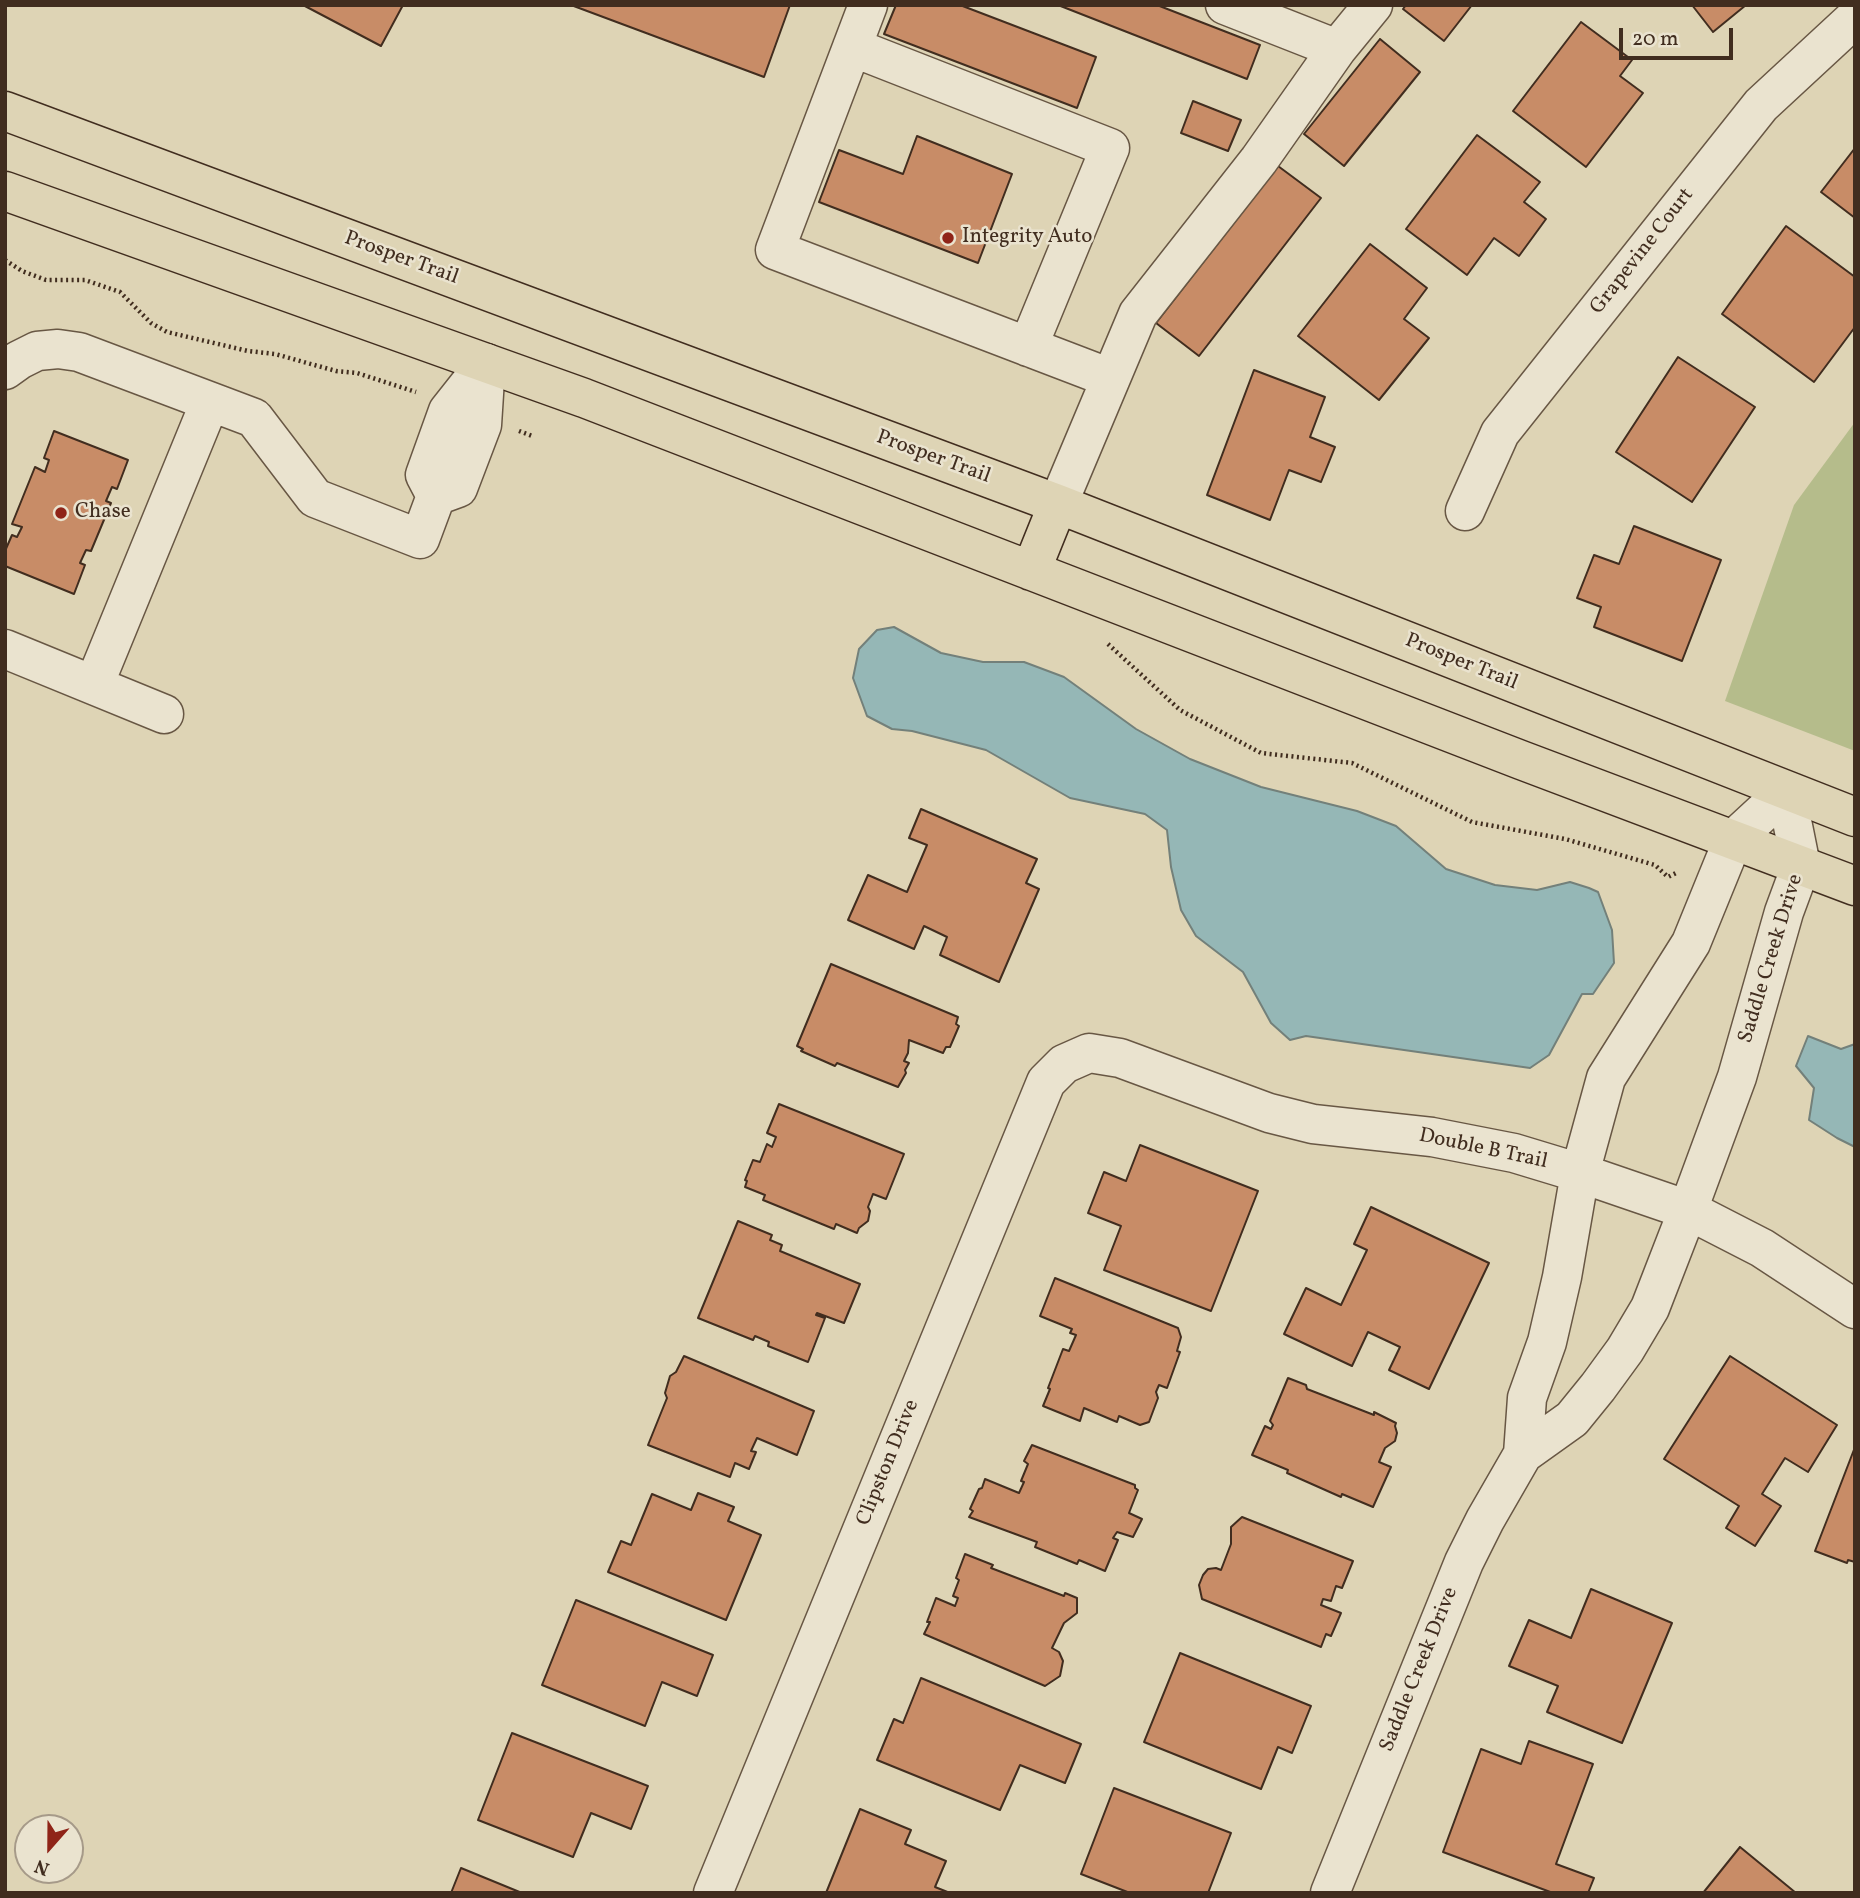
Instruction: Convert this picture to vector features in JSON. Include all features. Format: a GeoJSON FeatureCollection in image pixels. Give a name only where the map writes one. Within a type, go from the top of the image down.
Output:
{"type":"FeatureCollection","features":[{"type":"Feature","properties":{"kind":"main road","name":"Prosper Trail"},"geometry":{"type":"LineString","coordinates":[[5,111],[1058,504],[1855,817]]}},
{"type":"Feature","properties":{"kind":"main road"},"geometry":{"type":"LineString","coordinates":[[5,191],[584,398],[1855,886]]}},
{"type":"Feature","properties":{"kind":"main road"},"geometry":{"type":"LineString","coordinates":[[1031,571],[1058,504]]}},
{"type":"Feature","properties":{"kind":"street"},"geometry":{"type":"LineString","coordinates":[[868,5],[775,250],[1110,379]]}},
{"type":"Feature","properties":{"kind":"street"},"geometry":{"type":"LineString","coordinates":[[1225,5],[1337,49]]}},
{"type":"Feature","properties":{"kind":"street"},"geometry":{"type":"LineString","coordinates":[[1058,504],[1138,314],[1259,160],[1337,49],[1373,5]]}},
{"type":"Feature","properties":{"kind":"street","name":"Grapevine Court"},"geometry":{"type":"LineString","coordinates":[[1465,511],[1500,433],[1517,411],[1760,104],[1855,18]]}},
{"type":"Feature","properties":{"kind":"street"},"geometry":{"type":"LineString","coordinates":[[852,47],[1110,148],[1028,347]]}},
{"type":"Feature","properties":{"kind":"street"},"geometry":{"type":"LineString","coordinates":[[5,370],[37,351],[58,349],[79,352],[254,418],[315,498],[419,539],[436,496],[425,475],[448,411],[468,412],[486,363]]}},
{"type":"Feature","properties":{"kind":"street"},"geometry":{"type":"LineString","coordinates":[[94,685],[210,402]]}},
{"type":"Feature","properties":{"kind":"street"},"geometry":{"type":"LineString","coordinates":[[5,649],[164,714]]}},
{"type":"Feature","properties":{"kind":"street","name":"Saddle Creek Drive"},"geometry":{"type":"LineString","coordinates":[[1523,1454],[1527,1398],[1547,1342],[1562,1277],[1580,1173],[1606,1077],[1691,943],[1734,840],[1786,791]]}},
{"type":"Feature","properties":{"kind":"street","name":"Saddle Creek Drive"},"geometry":{"type":"LineString","coordinates":[[1330,1893],[1464,1562],[1485,1520],[1523,1454],[1572,1419],[1625,1350],[1650,1308],[1737,1077],[1784,912],[1801,866],[1786,791]]}},
{"type":"Feature","properties":{"kind":"street","name":"Double B Trail"},"geometry":{"type":"LineString","coordinates":[[1089,1053],[1120,1058],[1269,1113],[1313,1124],[1432,1137],[1514,1153],[1580,1173],[1688,1210],[1762,1248],[1855,1309]]}},
{"type":"Feature","properties":{"kind":"street","name":"Clipston Drive"},"geometry":{"type":"LineString","coordinates":[[713,1893],[1046,1082],[1064,1064],[1089,1053]]}},
{"type":"Feature","properties":{"kind":"path"},"geometry":{"type":"LineString","coordinates":[[5,260],[22,271],[46,280],[85,280],[120,292],[151,323],[167,332],[275,354],[336,371],[357,373],[532,436]]}},
{"type":"Feature","properties":{"kind":"path"},"geometry":{"type":"LineString","coordinates":[[1105,640],[1180,710],[1261,753],[1352,763],[1472,822],[1565,839],[1655,865],[1668,877],[1684,869],[1718,880]]}},
{"type":"Feature","properties":{"kind":"green space"},"geometry":{"type":"Polygon","coordinates":[[[1855,422],[1855,751],[1725,701],[1794,505],[1855,422]]]}},
{"type":"Feature","properties":{"kind":"water"},"geometry":{"type":"Polygon","coordinates":[[[894,627],[941,653],[983,662],[1024,662],[1064,677],[1136,729],[1190,759],[1261,787],[1357,811],[1396,826],[1446,869],[1495,885],[1537,890],[1570,882],[1598,892],[1612,930],[1614,963],[1593,994],[1582,994],[1549,1055],[1530,1068],[1306,1036],[1290,1040],[1271,1023],[1243,972],[1196,936],[1181,910],[1171,867],[1167,830],[1145,814],[1070,798],[986,750],[912,731],[892,729],[867,716],[853,678],[859,649],[877,630],[894,627]]]}},
{"type":"Feature","properties":{"kind":"water"},"geometry":{"type":"Polygon","coordinates":[[[1808,1036],[1841,1049],[1855,1044],[1855,1147],[1809,1120],[1814,1088],[1796,1066],[1808,1036]]]}},
{"type":"Feature","properties":{"kind":"building"},"geometry":{"type":"Polygon","coordinates":[[[303,5],[403,5],[381,46],[303,5]]]}},
{"type":"Feature","properties":{"kind":"building"},"geometry":{"type":"Polygon","coordinates":[[[571,5],[790,5],[764,77],[571,5]]]}},
{"type":"Feature","properties":{"kind":"building"},"geometry":{"type":"Polygon","coordinates":[[[896,5],[960,5],[1096,57],[1077,108],[884,34],[896,5]]]}},
{"type":"Feature","properties":{"kind":"building"},"geometry":{"type":"Polygon","coordinates":[[[1058,5],[1157,5],[1260,45],[1247,79],[1058,5]]]}},
{"type":"Feature","properties":{"kind":"building"},"geometry":{"type":"Polygon","coordinates":[[[1406,5],[1472,5],[1444,41],[1403,9],[1406,5]]]}},
{"type":"Feature","properties":{"kind":"building"},"geometry":{"type":"Polygon","coordinates":[[[1692,5],[1746,5],[1713,32],[1692,5]]]}},
{"type":"Feature","properties":{"kind":"building"},"geometry":{"type":"Polygon","coordinates":[[[1581,22],[1632,60],[1620,76],[1643,93],[1586,167],[1513,111],[1581,22]]]}},
{"type":"Feature","properties":{"kind":"building"},"geometry":{"type":"Polygon","coordinates":[[[1380,39],[1420,72],[1344,166],[1304,134],[1380,39]]]}},
{"type":"Feature","properties":{"kind":"building"},"geometry":{"type":"Polygon","coordinates":[[[1193,101],[1241,120],[1228,151],[1181,133],[1193,101]]]}},
{"type":"Feature","properties":{"kind":"building"},"geometry":{"type":"Polygon","coordinates":[[[1477,135],[1540,182],[1524,202],[1546,219],[1519,256],[1494,238],[1467,275],[1406,229],[1477,135]]]}},
{"type":"Feature","properties":{"kind":"building"},"geometry":{"type":"Polygon","coordinates":[[[917,136],[1012,174],[978,263],[819,202],[839,150],[903,174],[917,136]]]}},
{"type":"Feature","properties":{"kind":"building"},"geometry":{"type":"Polygon","coordinates":[[[1855,148],[1855,218],[1821,192],[1855,148]]]}},
{"type":"Feature","properties":{"kind":"building"},"geometry":{"type":"Polygon","coordinates":[[[1278,166],[1321,198],[1199,356],[1156,323],[1278,166]]]}},
{"type":"Feature","properties":{"kind":"building"},"geometry":{"type":"Polygon","coordinates":[[[1786,226],[1855,277],[1855,327],[1814,382],[1722,314],[1786,226]]]}},
{"type":"Feature","properties":{"kind":"building"},"geometry":{"type":"Polygon","coordinates":[[[1370,244],[1427,288],[1404,319],[1429,338],[1379,400],[1298,336],[1370,244]]]}},
{"type":"Feature","properties":{"kind":"building"},"geometry":{"type":"Polygon","coordinates":[[[1678,357],[1755,407],[1692,502],[1616,452],[1678,357]]]}},
{"type":"Feature","properties":{"kind":"building"},"geometry":{"type":"Polygon","coordinates":[[[1254,370],[1325,397],[1310,437],[1335,447],[1321,482],[1289,470],[1270,520],[1207,495],[1254,370]]]}},
{"type":"Feature","properties":{"kind":"building","name":"Chase"},"geometry":{"type":"Polygon","coordinates":[[[54,431],[128,460],[117,489],[112,487],[106,501],[111,503],[91,551],[86,550],[80,563],[85,565],[74,594],[5,566],[5,551],[12,535],[17,537],[22,527],[12,524],[35,467],[45,472],[49,460],[44,458],[54,431]]]}},
{"type":"Feature","properties":{"kind":"building"},"geometry":{"type":"Polygon","coordinates":[[[1634,526],[1721,560],[1682,661],[1594,627],[1601,607],[1577,598],[1594,555],[1619,564],[1634,526]]]}},
{"type":"Feature","properties":{"kind":"building"},"geometry":{"type":"Polygon","coordinates":[[[921,809],[1037,859],[1026,883],[1039,889],[999,982],[940,955],[947,937],[924,926],[914,949],[848,920],[868,875],[907,892],[927,845],[909,838],[921,809]]]}},
{"type":"Feature","properties":{"kind":"building"},"geometry":{"type":"Polygon","coordinates":[[[831,964],[958,1017],[956,1024],[959,1026],[950,1047],[946,1047],[943,1053],[909,1040],[904,1061],[909,1063],[898,1087],[837,1063],[835,1066],[801,1051],[803,1049],[797,1046],[831,964]]]}},
{"type":"Feature","properties":{"kind":"building"},"geometry":{"type":"Polygon","coordinates":[[[779,1104],[904,1154],[886,1199],[873,1194],[868,1207],[868,1221],[857,1233],[836,1224],[834,1229],[763,1200],[765,1195],[745,1187],[753,1160],[760,1162],[767,1144],[772,1147],[776,1137],[767,1133],[779,1104]]]}},
{"type":"Feature","properties":{"kind":"building"},"geometry":{"type":"Polygon","coordinates":[[[1140,1145],[1258,1191],[1211,1311],[1104,1270],[1121,1226],[1088,1213],[1104,1172],[1126,1181],[1140,1145]]]}},
{"type":"Feature","properties":{"kind":"building"},"geometry":{"type":"Polygon","coordinates":[[[1371,1207],[1489,1263],[1429,1389],[1389,1370],[1400,1347],[1368,1332],[1352,1366],[1284,1334],[1306,1288],[1341,1305],[1367,1250],[1354,1244],[1371,1207]]]}},
{"type":"Feature","properties":{"kind":"building"},"geometry":{"type":"Polygon","coordinates":[[[738,1221],[772,1235],[770,1240],[782,1245],[780,1251],[860,1284],[844,1323],[817,1313],[816,1315],[825,1318],[808,1362],[768,1346],[769,1342],[755,1336],[753,1340],[698,1318],[738,1221]]]}},
{"type":"Feature","properties":{"kind":"building"},"geometry":{"type":"Polygon","coordinates":[[[1055,1278],[1178,1328],[1181,1337],[1177,1351],[1180,1352],[1167,1388],[1159,1385],[1156,1392],[1158,1398],[1149,1422],[1140,1425],[1119,1416],[1117,1422],[1084,1408],[1080,1421],[1043,1406],[1063,1349],[1069,1351],[1076,1335],[1070,1333],[1072,1329],[1040,1316],[1055,1278]]]}},
{"type":"Feature","properties":{"kind":"building"},"geometry":{"type":"Polygon","coordinates":[[[684,1356],[814,1411],[797,1455],[757,1438],[751,1451],[756,1452],[749,1469],[735,1463],[730,1477],[648,1445],[667,1398],[665,1393],[670,1376],[676,1372],[684,1356]]]}},
{"type":"Feature","properties":{"kind":"building"},"geometry":{"type":"Polygon","coordinates":[[[1730,1356],[1837,1425],[1808,1472],[1785,1458],[1762,1494],[1781,1506],[1755,1546],[1726,1528],[1739,1506],[1664,1459],[1730,1356]]]}},
{"type":"Feature","properties":{"kind":"building"},"geometry":{"type":"Polygon","coordinates":[[[1288,1378],[1306,1385],[1307,1389],[1374,1415],[1374,1412],[1396,1423],[1395,1441],[1385,1448],[1379,1462],[1391,1467],[1373,1507],[1342,1494],[1341,1497],[1252,1455],[1265,1426],[1271,1429],[1273,1425],[1270,1421],[1288,1378]]]}},
{"type":"Feature","properties":{"kind":"building"},"geometry":{"type":"Polygon","coordinates":[[[1032,1445],[1135,1485],[1138,1490],[1129,1513],[1142,1519],[1133,1537],[1117,1532],[1113,1538],[1118,1540],[1105,1571],[1079,1560],[1077,1564],[1035,1547],[1037,1542],[969,1517],[973,1511],[970,1509],[985,1479],[1019,1493],[1028,1464],[1024,1461],[1032,1445]]]}},
{"type":"Feature","properties":{"kind":"building"},"geometry":{"type":"Polygon","coordinates":[[[1855,1447],[1855,1562],[1848,1560],[1847,1563],[1815,1551],[1855,1447]]]}},
{"type":"Feature","properties":{"kind":"building"},"geometry":{"type":"Polygon","coordinates":[[[698,1493],[734,1507],[728,1521],[761,1535],[726,1620],[608,1572],[621,1541],[631,1545],[652,1494],[691,1510],[698,1493]]]}},
{"type":"Feature","properties":{"kind":"building"},"geometry":{"type":"Polygon","coordinates":[[[1242,1517],[1353,1561],[1342,1588],[1336,1586],[1331,1601],[1323,1599],[1321,1605],[1341,1613],[1331,1636],[1326,1634],[1321,1647],[1202,1599],[1199,1585],[1203,1575],[1208,1569],[1221,1570],[1231,1544],[1231,1527],[1242,1517]]]}},
{"type":"Feature","properties":{"kind":"building"},"geometry":{"type":"Polygon","coordinates":[[[965,1554],[993,1565],[991,1568],[1064,1596],[1065,1593],[1077,1598],[1077,1613],[1064,1623],[1052,1648],[1059,1652],[1063,1661],[1060,1676],[1045,1686],[924,1634],[936,1598],[955,1606],[958,1598],[953,1596],[959,1580],[956,1578],[965,1554]]]}},
{"type":"Feature","properties":{"kind":"building"},"geometry":{"type":"Polygon","coordinates":[[[1591,1589],[1672,1623],[1622,1743],[1547,1712],[1558,1686],[1509,1666],[1529,1620],[1571,1638],[1591,1589]]]}},
{"type":"Feature","properties":{"kind":"building"},"geometry":{"type":"Polygon","coordinates":[[[576,1600],[713,1655],[697,1696],[662,1682],[645,1726],[542,1685],[576,1600]]]}},
{"type":"Feature","properties":{"kind":"building"},"geometry":{"type":"Polygon","coordinates":[[[1180,1653],[1311,1706],[1292,1753],[1278,1747],[1261,1789],[1144,1742],[1180,1653]]]}},
{"type":"Feature","properties":{"kind":"building"},"geometry":{"type":"Polygon","coordinates":[[[921,1678],[1081,1744],[1065,1783],[1020,1765],[1000,1810],[877,1760],[894,1719],[903,1723],[921,1678]]]}},
{"type":"Feature","properties":{"kind":"building"},"geometry":{"type":"Polygon","coordinates":[[[512,1733],[648,1786],[631,1829],[591,1813],[573,1857],[478,1820],[512,1733]]]}},
{"type":"Feature","properties":{"kind":"building"},"geometry":{"type":"Polygon","coordinates":[[[1529,1741],[1593,1764],[1556,1864],[1594,1878],[1588,1893],[1553,1893],[1443,1852],[1481,1749],[1521,1764],[1529,1741]]]}},
{"type":"Feature","properties":{"kind":"building"},"geometry":{"type":"Polygon","coordinates":[[[1114,1788],[1231,1833],[1208,1893],[1130,1893],[1081,1874],[1114,1788]]]}},
{"type":"Feature","properties":{"kind":"building"},"geometry":{"type":"Polygon","coordinates":[[[860,1809],[911,1830],[905,1844],[946,1861],[935,1887],[950,1893],[826,1893],[860,1809]]]}},
{"type":"Feature","properties":{"kind":"building"},"geometry":{"type":"Polygon","coordinates":[[[1740,1847],[1796,1893],[1703,1893],[1740,1847]]]}},
{"type":"Feature","properties":{"kind":"building"},"geometry":{"type":"Polygon","coordinates":[[[461,1868],[522,1893],[451,1893],[461,1868]]]}},
{"type":"Feature","properties":{"kind":"place","name":"Integrity Auto"},"geometry":{"type":"Point","coordinates":[948,238]}},
{"type":"Feature","properties":{"kind":"place","name":"Chase"},"geometry":{"type":"Point","coordinates":[61,513]}}]}
